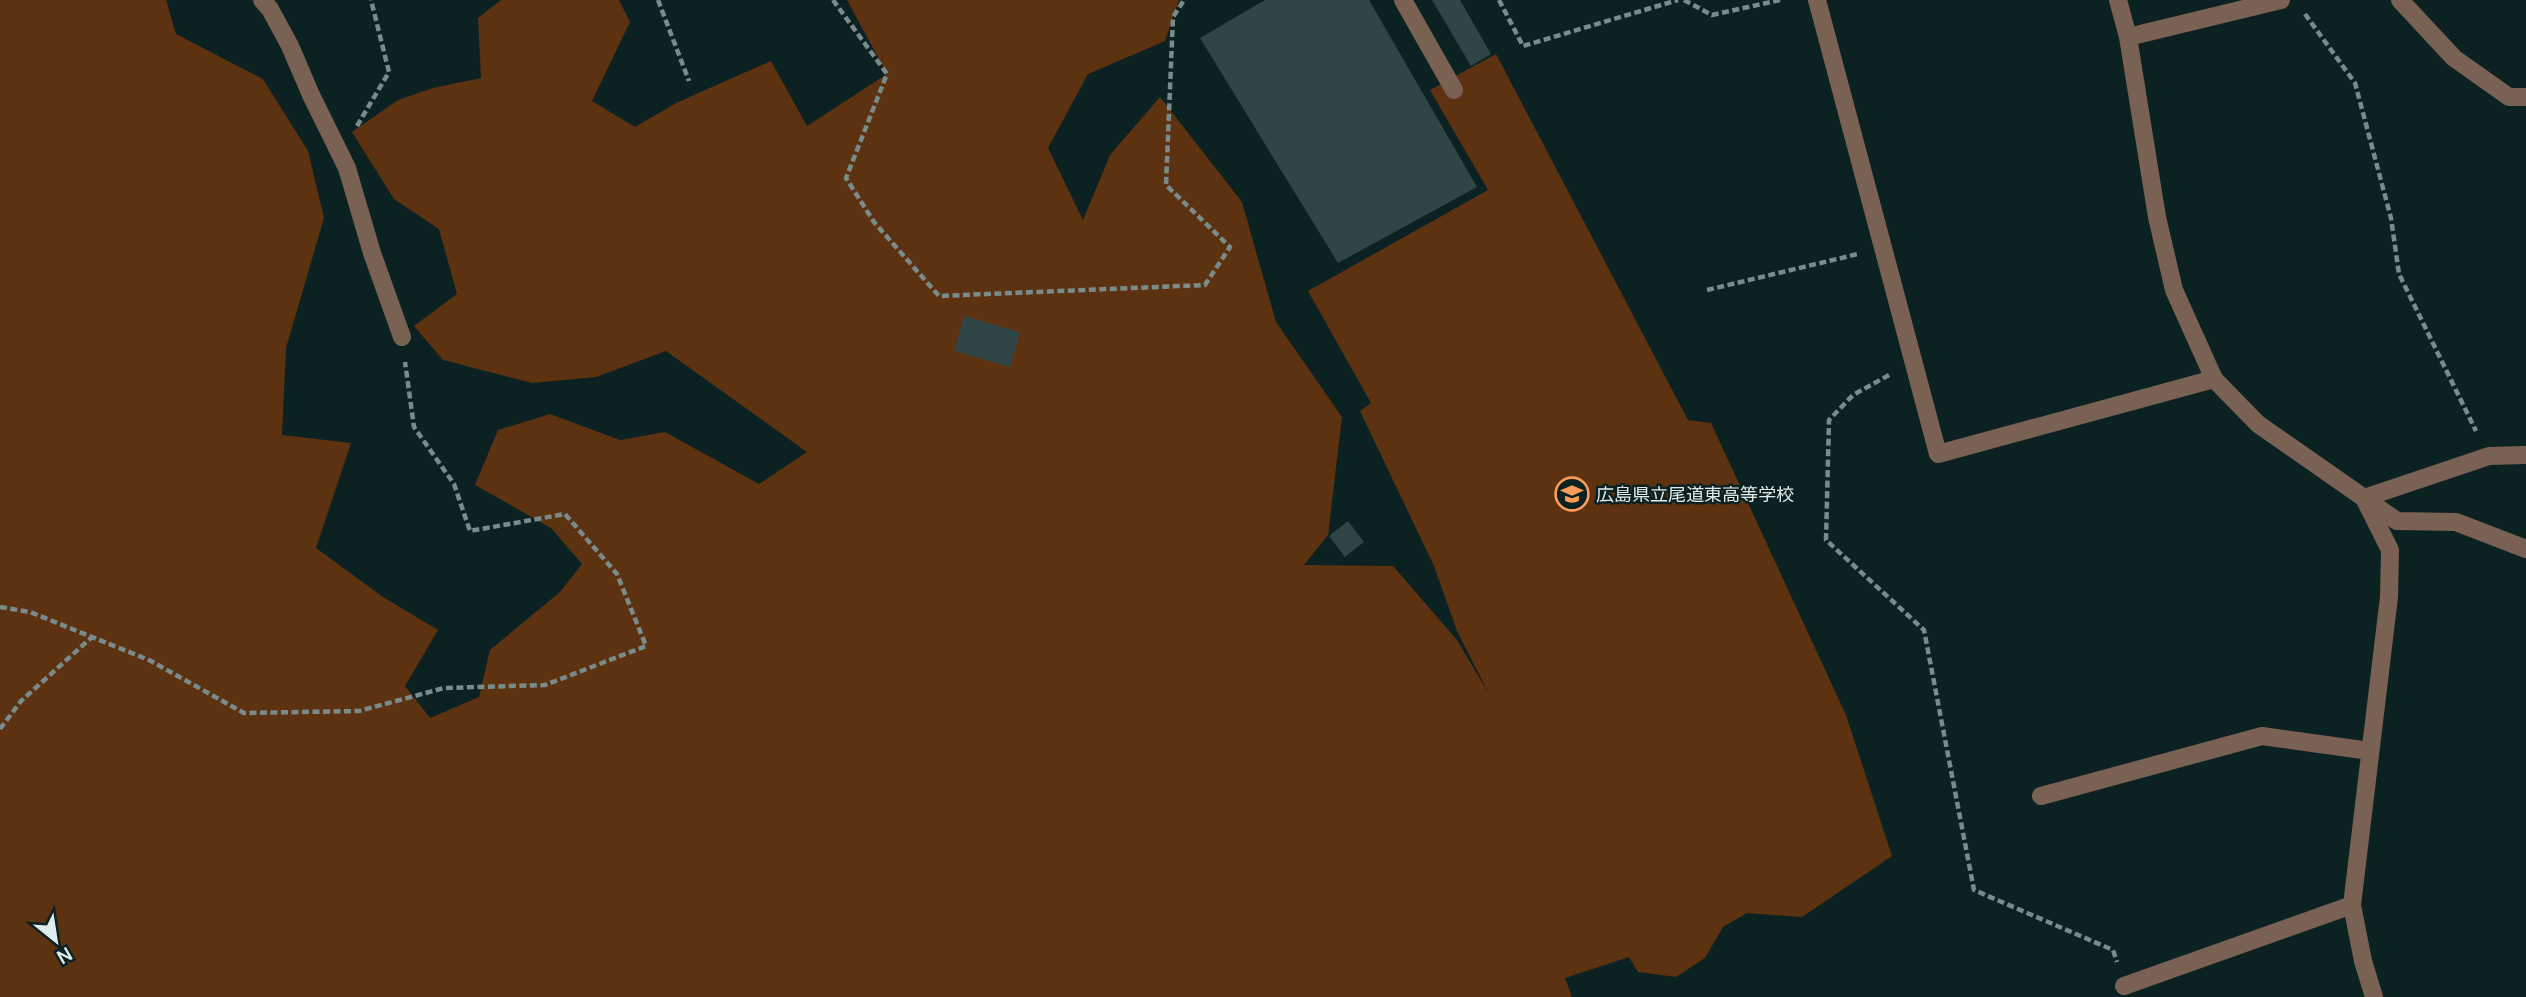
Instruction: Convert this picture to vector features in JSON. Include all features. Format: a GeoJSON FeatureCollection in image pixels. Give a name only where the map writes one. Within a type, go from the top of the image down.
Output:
{"type":"FeatureCollection","features":[{"type":"Feature","properties":{"kind":"street"},"geometry":{"type":"LineString","coordinates":[[262,0],[270,9],[290,46],[311,96],[347,168],[372,253],[402,337]]}},
{"type":"Feature","properties":{"kind":"street"},"geometry":{"type":"LineString","coordinates":[[1403,0],[1454,90]]}},
{"type":"Feature","properties":{"kind":"street"},"geometry":{"type":"LineString","coordinates":[[1817,0],[1938,454],[2214,379]]}},
{"type":"Feature","properties":{"kind":"street"},"geometry":{"type":"LineString","coordinates":[[2118,0],[2128,37],[2157,217],[2174,290],[2214,379],[2258,424],[2397,521],[2456,522],[2526,549]]}},
{"type":"Feature","properties":{"kind":"street"},"geometry":{"type":"LineString","coordinates":[[2128,37],[2281,0]]}},
{"type":"Feature","properties":{"kind":"street"},"geometry":{"type":"LineString","coordinates":[[2400,0],[2454,58],[2509,97],[2526,97]]}},
{"type":"Feature","properties":{"kind":"street"},"geometry":{"type":"LineString","coordinates":[[2364,498],[2489,457],[2526,455]]}},
{"type":"Feature","properties":{"kind":"street"},"geometry":{"type":"LineString","coordinates":[[2364,498],[2390,550],[2389,597],[2352,905],[2362,961],[2374,997]]}},
{"type":"Feature","properties":{"kind":"street"},"geometry":{"type":"LineString","coordinates":[[2041,796],[2262,736],[2370,751]]}},
{"type":"Feature","properties":{"kind":"street"},"geometry":{"type":"LineString","coordinates":[[2124,986],[2352,905]]}},
{"type":"Feature","properties":{"kind":"path"},"geometry":{"type":"LineString","coordinates":[[340,153],[390,72],[370,0]]}},
{"type":"Feature","properties":{"kind":"path"},"geometry":{"type":"LineString","coordinates":[[658,0],[689,81]]}},
{"type":"Feature","properties":{"kind":"path"},"geometry":{"type":"LineString","coordinates":[[833,0],[887,74],[846,178],[874,222],[940,296],[1205,285],[1230,247],[1166,185],[1173,16],[1184,0]]}},
{"type":"Feature","properties":{"kind":"path"},"geometry":{"type":"LineString","coordinates":[[1499,0],[1523,46],[1678,0]]}},
{"type":"Feature","properties":{"kind":"path"},"geometry":{"type":"LineString","coordinates":[[1684,0],[1712,15],[1780,0]]}},
{"type":"Feature","properties":{"kind":"path"},"geometry":{"type":"LineString","coordinates":[[2302,10],[2355,83],[2391,218],[2399,274],[2489,457]]}},
{"type":"Feature","properties":{"kind":"path"},"geometry":{"type":"LineString","coordinates":[[1707,290],[1882,248]]}},
{"type":"Feature","properties":{"kind":"path"},"geometry":{"type":"LineString","coordinates":[[0,607],[30,612],[149,660],[244,713],[359,710],[444,688],[545,685],[646,646],[617,574],[565,514],[470,531],[454,484],[414,427],[402,337]]}},
{"type":"Feature","properties":{"kind":"path"},"geometry":{"type":"LineString","coordinates":[[1912,362],[1853,395],[1829,419],[1826,540],[1924,630],[1974,890],[2113,950],[2124,986]]}},
{"type":"Feature","properties":{"kind":"path"},"geometry":{"type":"LineString","coordinates":[[0,729],[22,701],[93,637]]}},
{"type":"Feature","properties":{"kind":"shaded area"},"geometry":{"type":"Polygon","coordinates":[[[0,0],[166,0],[176,34],[263,79],[308,151],[324,218],[286,348],[282,435],[351,443],[316,548],[383,597],[438,630],[405,686],[430,718],[479,697],[490,650],[560,592],[582,564],[551,528],[475,485],[498,430],[550,414],[620,440],[665,432],[759,484],[807,452],[666,351],[596,377],[532,383],[443,360],[414,326],[457,294],[439,229],[394,199],[352,132],[398,100],[433,88],[481,78],[478,18],[501,0],[619,0],[630,22],[592,101],[635,127],[676,103],[771,61],[807,126],[887,74],[847,0],[1179,0],[1165,41],[1088,74],[1048,148],[1083,220],[1110,155],[1160,97],[1242,202],[1276,322],[1342,417],[1328,535],[1304,565],[1393,566],[1457,640],[1489,694],[1457,631],[1434,566],[1360,411],[1371,403],[1308,291],[1488,190],[1430,90],[1496,54],[1688,420],[1711,423],[1846,715],[1892,856],[1802,917],[1747,913],[1723,927],[1705,958],[1676,977],[1638,972],[1629,957],[1565,978],[1572,997],[0,997],[0,0]]]}},
{"type":"Feature","properties":{"kind":"building"},"geometry":{"type":"Polygon","coordinates":[[[1265,0],[1369,0],[1477,187],[1338,263],[1200,38],[1265,0]]]}},
{"type":"Feature","properties":{"kind":"building"},"geometry":{"type":"Polygon","coordinates":[[[1432,0],[1460,0],[1491,54],[1471,66],[1432,0]]]}},
{"type":"Feature","properties":{"kind":"building"},"geometry":{"type":"Polygon","coordinates":[[[964,316],[1020,332],[1010,367],[954,351],[964,316]]]}},
{"type":"Feature","properties":{"kind":"building"},"geometry":{"type":"Polygon","coordinates":[[[1348,521],[1364,542],[1345,557],[1329,536],[1348,521]]]}},
{"type":"Feature","properties":{"kind":"place","name":"広島県立尾道東高等学校"},"geometry":{"type":"Point","coordinates":[1572,494]}}]}
